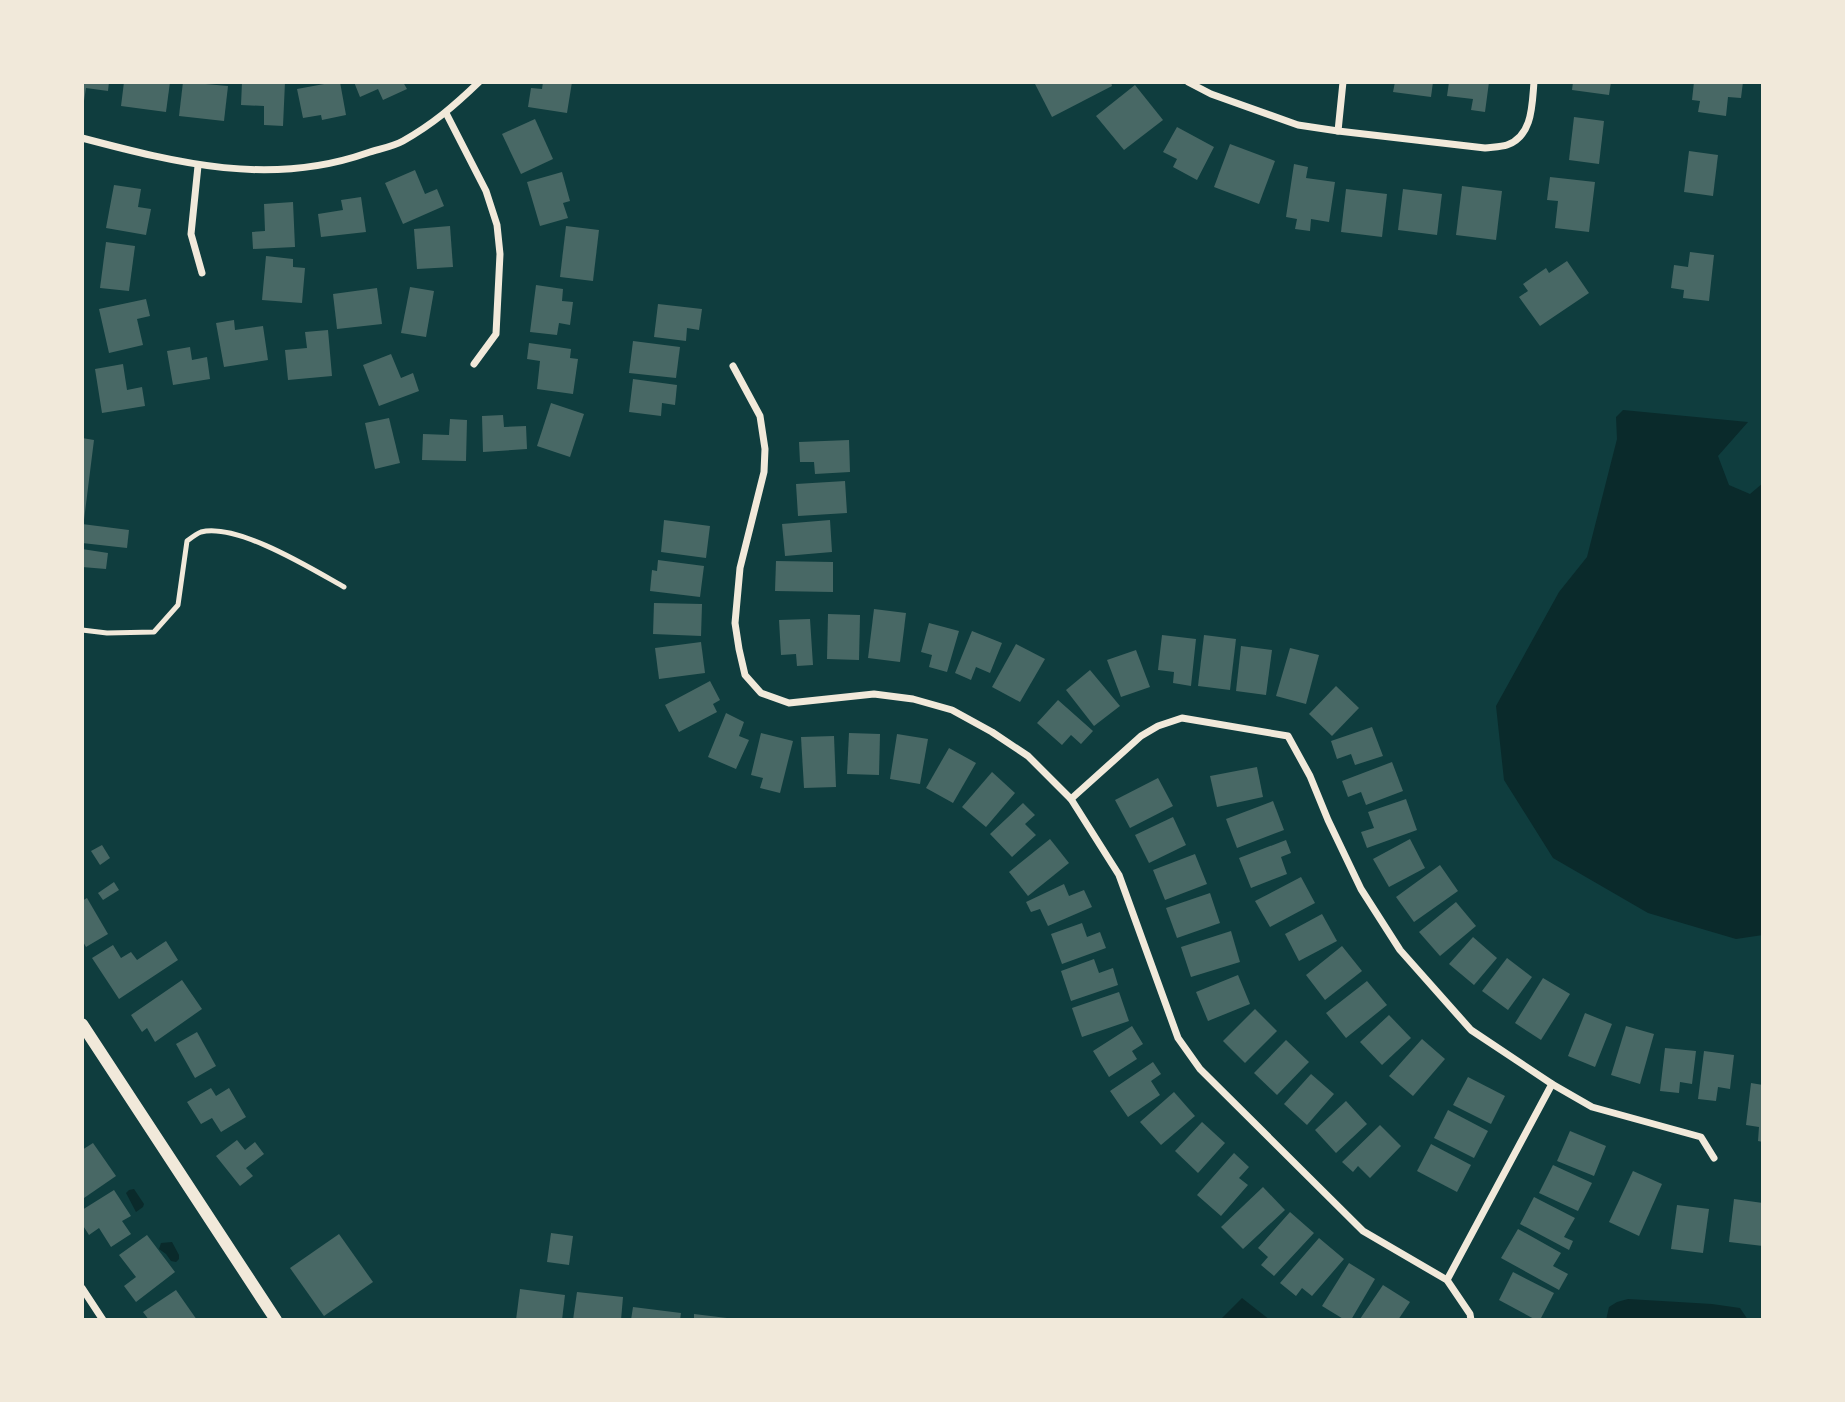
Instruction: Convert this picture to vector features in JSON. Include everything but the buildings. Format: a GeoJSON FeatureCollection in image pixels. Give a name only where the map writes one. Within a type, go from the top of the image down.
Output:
{"type":"FeatureCollection","features":[{"type":"Feature","properties":{"kind":"street"},"geometry":{"type":"LineString","coordinates":[[82,138],[198,166],[253,170],[302,167],[348,160],[400,142],[446,113],[479,82]]}},
{"type":"Feature","properties":{"kind":"street"},"geometry":{"type":"LineString","coordinates":[[1188,82],[1211,94],[1298,125],[1485,148],[1509,144],[1522,134],[1531,120],[1534,82]]}},
{"type":"Feature","properties":{"kind":"street"},"geometry":{"type":"LineString","coordinates":[[1338,131],[1343,82]]}},
{"type":"Feature","properties":{"kind":"street"},"geometry":{"type":"LineString","coordinates":[[446,113],[486,191],[499,244],[496,334],[474,364]]}},
{"type":"Feature","properties":{"kind":"street"},"geometry":{"type":"LineString","coordinates":[[198,166],[191,234],[202,273]]}},
{"type":"Feature","properties":{"kind":"street"},"geometry":{"type":"LineString","coordinates":[[733,366],[760,416],[765,449],[764,472],[740,568],[735,623],[745,675],[761,693],[789,703],[874,694],[914,699],[952,710],[1028,756],[1071,799],[1119,875],[1178,1038],[1199,1069],[1363,1231],[1447,1280],[1471,1320]]}},
{"type":"Feature","properties":{"kind":"street"},"geometry":{"type":"LineString","coordinates":[[1071,799],[1141,736],[1158,726],[1182,718],[1289,736],[1361,889],[1400,950],[1471,1030],[1592,1107],[1701,1137],[1714,1158]]}},
{"type":"Feature","properties":{"kind":"street"},"geometry":{"type":"LineString","coordinates":[[82,1024],[276,1320]]}},
{"type":"Feature","properties":{"kind":"street"},"geometry":{"type":"LineString","coordinates":[[1447,1280],[1552,1084]]}},
{"type":"Feature","properties":{"kind":"street"},"geometry":{"type":"LineString","coordinates":[[82,1288],[103,1320]]}},
{"type":"Feature","properties":{"kind":"lane"},"geometry":{"type":"LineString","coordinates":[[82,630],[107,633],[154,632],[178,605],[187,541],[201,532],[222,532],[252,540],[279,551],[344,587]]}},
{"type":"Feature","properties":{"kind":"water"},"geometry":{"type":"Polygon","coordinates":[[[1623,410],[1748,422],[1718,456],[1729,485],[1750,494],[1763,483],[1763,935],[1736,939],[1648,913],[1553,858],[1504,780],[1496,706],[1559,592],[1587,557],[1617,439],[1616,417],[1623,410]]]}},
{"type":"Feature","properties":{"kind":"water"},"geometry":{"type":"Polygon","coordinates":[[[134,1189],[144,1204],[136,1212],[126,1193],[134,1189]]]}},
{"type":"Feature","properties":{"kind":"water"},"geometry":{"type":"Polygon","coordinates":[[[172,1242],[179,1255],[176,1262],[171,1261],[159,1249],[161,1243],[172,1242]]]}},
{"type":"Feature","properties":{"kind":"water"},"geometry":{"type":"Polygon","coordinates":[[[1242,1298],[1270,1320],[1220,1320],[1242,1298]]]}},
{"type":"Feature","properties":{"kind":"water"},"geometry":{"type":"Polygon","coordinates":[[[1628,1299],[1740,1308],[1748,1320],[1606,1320],[1609,1307],[1628,1299]]]}}]}
